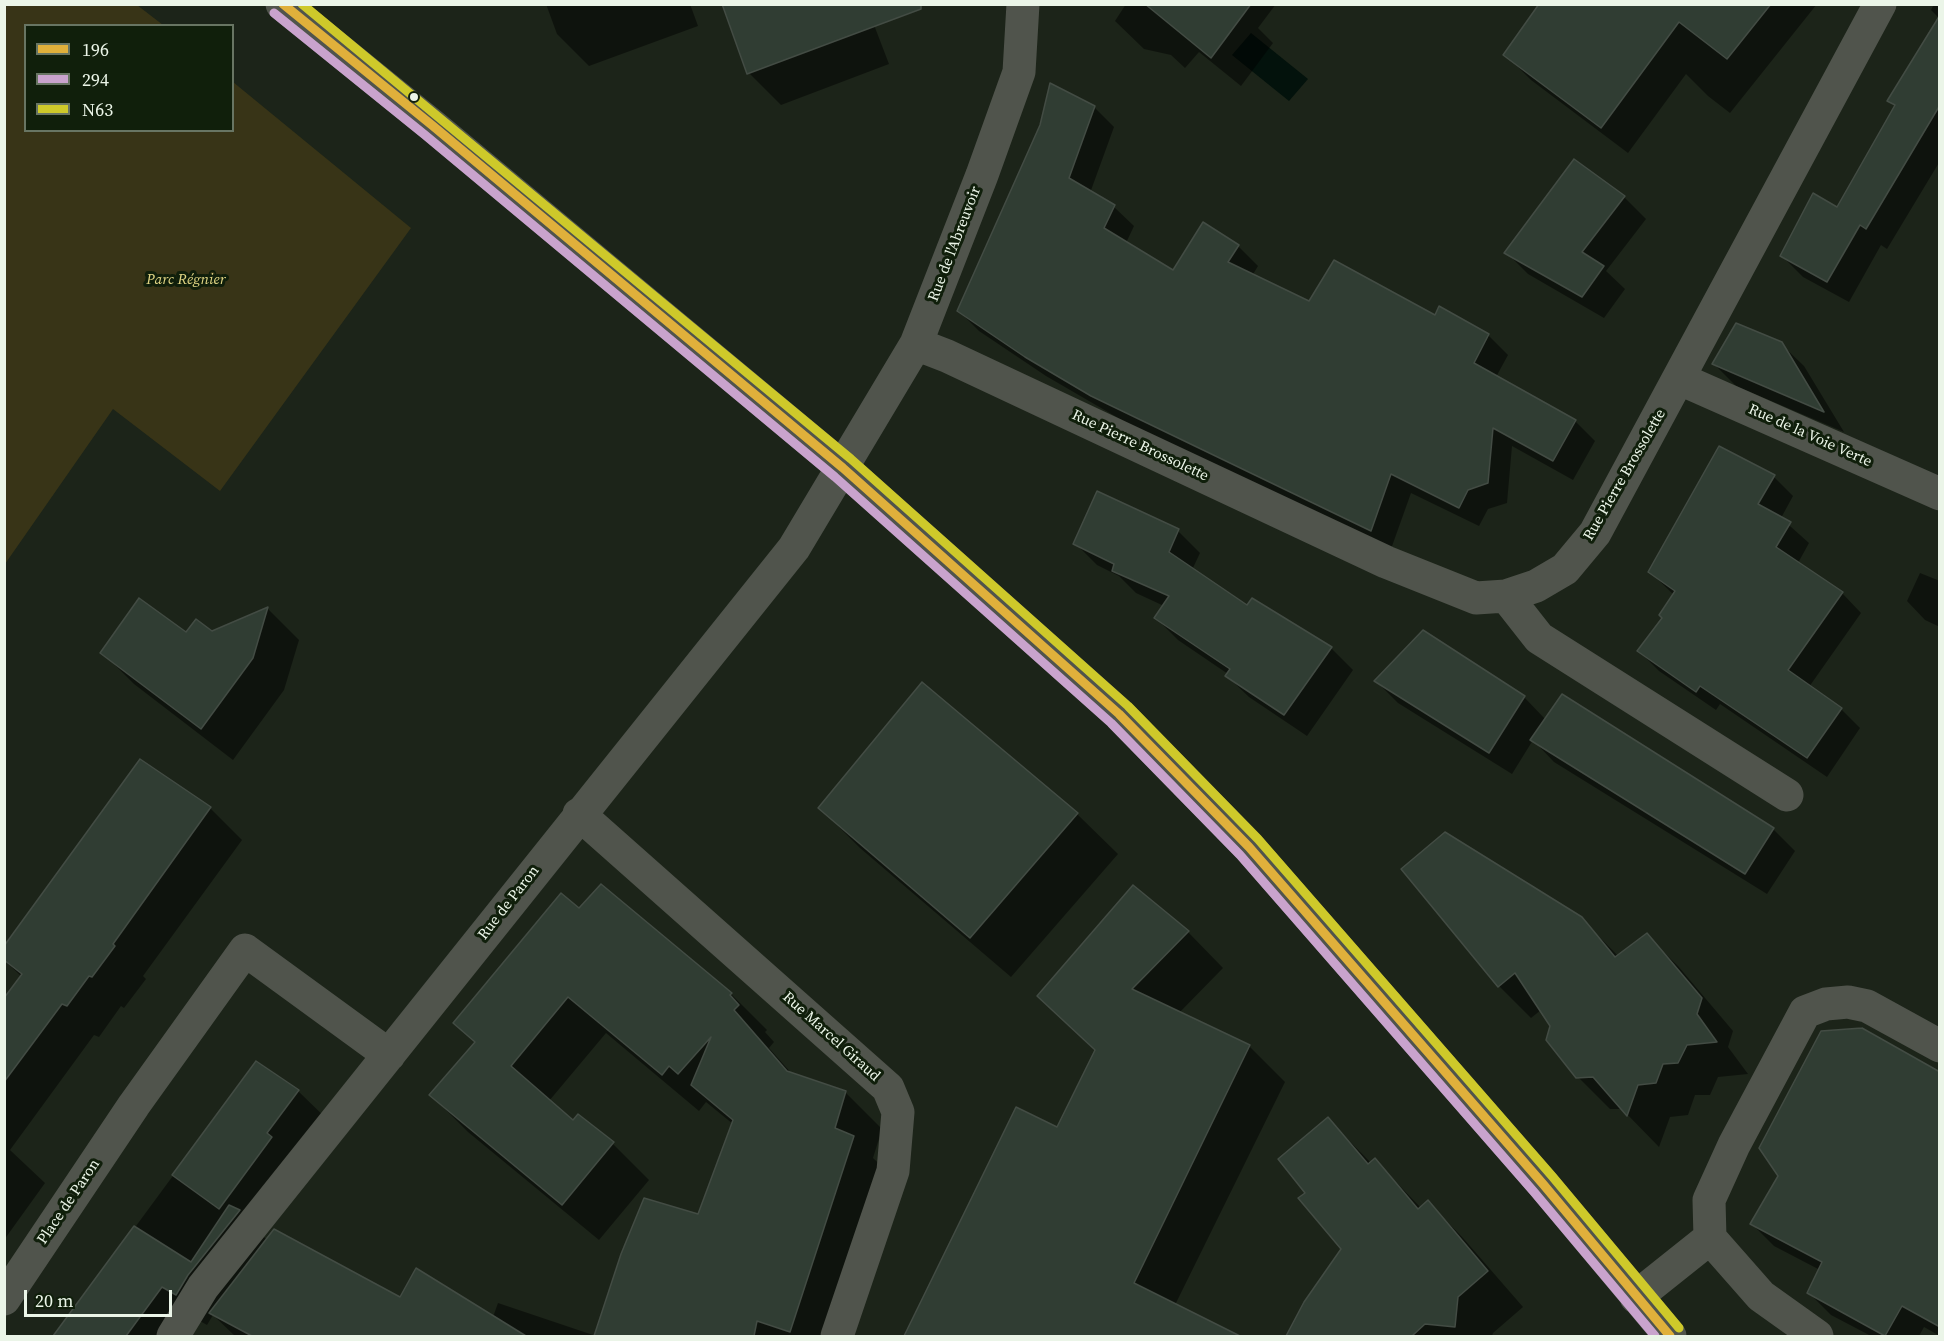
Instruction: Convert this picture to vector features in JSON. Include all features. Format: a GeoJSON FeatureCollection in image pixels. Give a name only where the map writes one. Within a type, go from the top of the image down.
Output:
{"type":"FeatureCollection","features":[{"type":"Feature","properties":{"kind":"street"},"geometry":{"type":"LineString","coordinates":[[282,4],[434,126],[843,468],[1119,714],[1249,847],[1543,1184],[1670,1336]]}},
{"type":"Feature","properties":{"kind":"street","name":"Rue de l'Abreuvoir"},"geometry":{"type":"LineString","coordinates":[[843,468],[916,344],[982,174],[1018,72],[1023,4]]}},
{"type":"Feature","properties":{"kind":"street","name":"Rue Pierre Brossolette"},"geometry":{"type":"LineString","coordinates":[[916,344],[958,361],[1386,562],[1476,598],[1506,596],[1536,586],[1565,569],[1595,533],[1880,4]]}},
{"type":"Feature","properties":{"kind":"street","name":"Rue de la Voie Verte"},"geometry":{"type":"LineString","coordinates":[[1680,379],[1940,494]]}},
{"type":"Feature","properties":{"kind":"street","name":"Rue de Paron"},"geometry":{"type":"LineString","coordinates":[[174,1336],[203,1287],[794,548],[843,468]]}},
{"type":"Feature","properties":{"kind":"street"},"geometry":{"type":"LineString","coordinates":[[1506,596],[1539,638],[1787,795]]}},
{"type":"Feature","properties":{"kind":"street","name":"Rue Marcel Giraud"},"geometry":{"type":"LineString","coordinates":[[579,814],[888,1088],[898,1112],[893,1171],[837,1336]]}},
{"type":"Feature","properties":{"kind":"street","name":"Place de Paron"},"geometry":{"type":"LineString","coordinates":[[4,1299],[134,1105],[245,950],[389,1054]]}},
{"type":"Feature","properties":{"kind":"street"},"geometry":{"type":"LineString","coordinates":[[1817,1336],[1761,1296],[1710,1238],[1709,1200],[1734,1145],[1805,1012],[1826,1004],[1848,1002],[1867,1006],[1940,1046]]}},
{"type":"Feature","properties":{"kind":"street"},"geometry":{"type":"LineString","coordinates":[[1636,1297],[1710,1238]]}},
{"type":"Feature","properties":{"kind":"green space","name":"Parc Régnier"},"geometry":{"type":"Polygon","coordinates":[[[5,4],[137,5],[162,24],[24,24],[24,132],[234,132],[234,83],[411,228],[220,491],[113,409],[5,564],[5,4]]]}},
{"type":"Feature","properties":{"kind":"shaded area"},"geometry":{"type":"Polygon","coordinates":[[[1251,33],[1308,79],[1289,101],[1232,55],[1251,33]]]}},
{"type":"Feature","properties":{"kind":"building"},"geometry":{"type":"Polygon","coordinates":[[[722,4],[921,4],[921,9],[747,74],[722,4]]]}},
{"type":"Feature","properties":{"kind":"building"},"geometry":{"type":"Polygon","coordinates":[[[1145,4],[1251,4],[1211,58],[1145,4]]]}},
{"type":"Feature","properties":{"kind":"building"},"geometry":{"type":"Polygon","coordinates":[[[1539,4],[1771,4],[1727,59],[1679,22],[1601,128],[1503,55],[1539,4]]]}},
{"type":"Feature","properties":{"kind":"building"},"geometry":{"type":"Polygon","coordinates":[[[1940,15],[1940,105],[1866,229],[1860,225],[1827,282],[1780,256],[1813,193],[1837,207],[1895,105],[1887,101],[1940,15]]]}},
{"type":"Feature","properties":{"kind":"building"},"geometry":{"type":"Polygon","coordinates":[[[1050,83],[1095,106],[1069,178],[1115,205],[1104,228],[1173,270],[1203,222],[1239,245],[1228,262],[1309,301],[1334,260],[1435,315],[1439,306],[1489,334],[1474,363],[1576,420],[1553,461],[1493,428],[1488,483],[1468,490],[1459,508],[1391,474],[1371,531],[1091,396],[1025,357],[957,311],[1040,125],[1050,83]]]}},
{"type":"Feature","properties":{"kind":"building"},"geometry":{"type":"Polygon","coordinates":[[[1574,159],[1625,196],[1582,252],[1604,266],[1582,297],[1504,253],[1574,159]]]}},
{"type":"Feature","properties":{"kind":"building"},"geometry":{"type":"Polygon","coordinates":[[[1736,323],[1782,342],[1824,412],[1712,364],[1736,323]]]}},
{"type":"Feature","properties":{"kind":"building"},"geometry":{"type":"Polygon","coordinates":[[[1719,446],[1775,475],[1758,504],[1791,522],[1776,547],[1843,592],[1788,670],[1842,708],[1807,758],[1700,686],[1696,692],[1637,651],[1662,618],[1659,615],[1675,591],[1648,572],[1719,446]]]}},
{"type":"Feature","properties":{"kind":"building"},"geometry":{"type":"Polygon","coordinates":[[[1097,491],[1179,529],[1169,552],[1247,605],[1252,598],[1332,647],[1284,715],[1225,676],[1230,669],[1154,618],[1169,596],[1112,571],[1114,564],[1073,544],[1097,491]]]}},
{"type":"Feature","properties":{"kind":"building"},"geometry":{"type":"Polygon","coordinates":[[[139,598],[186,632],[196,619],[212,631],[268,607],[253,658],[201,729],[100,653],[139,598]]]}},
{"type":"Feature","properties":{"kind":"building"},"geometry":{"type":"Polygon","coordinates":[[[1423,630],[1525,696],[1489,753],[1374,681],[1423,630]]]}},
{"type":"Feature","properties":{"kind":"building"},"geometry":{"type":"Polygon","coordinates":[[[922,682],[1078,813],[970,938],[818,808],[922,682]]]}},
{"type":"Feature","properties":{"kind":"building"},"geometry":{"type":"Polygon","coordinates":[[[1562,694],[1774,828],[1745,874],[1530,740],[1562,694]]]}},
{"type":"Feature","properties":{"kind":"building"},"geometry":{"type":"Polygon","coordinates":[[[140,759],[211,807],[92,977],[89,976],[67,1006],[62,1004],[4,1082],[4,998],[22,974],[4,960],[4,946],[140,759]]]}},
{"type":"Feature","properties":{"kind":"building"},"geometry":{"type":"Polygon","coordinates":[[[1445,832],[1582,917],[1615,957],[1647,933],[1702,998],[1697,1014],[1717,1042],[1687,1045],[1678,1063],[1663,1064],[1656,1083],[1638,1085],[1627,1116],[1593,1077],[1576,1078],[1546,1040],[1550,1026],[1515,973],[1498,987],[1401,869],[1445,832]]]}},
{"type":"Feature","properties":{"kind":"building"},"geometry":{"type":"Polygon","coordinates":[[[601,884],[732,993],[730,995],[739,1005],[734,1010],[787,1071],[846,1091],[835,1128],[854,1136],[790,1332],[757,1321],[754,1336],[594,1336],[621,1254],[644,1198],[698,1214],[733,1120],[691,1085],[711,1037],[678,1074],[669,1066],[662,1075],[568,997],[511,1066],[573,1120],[578,1114],[614,1142],[562,1205],[429,1095],[475,1042],[453,1023],[561,893],[579,908],[601,884]]]}},
{"type":"Feature","properties":{"kind":"building"},"geometry":{"type":"Polygon","coordinates":[[[1133,885],[1189,931],[1132,989],[1250,1045],[1134,1283],[1240,1336],[904,1336],[1016,1107],[1057,1127],[1095,1050],[1037,996],[1133,885]]]}},
{"type":"Feature","properties":{"kind":"building"},"geometry":{"type":"Polygon","coordinates":[[[1862,1028],[1940,1072],[1940,1327],[1902,1306],[1885,1336],[1807,1293],[1822,1262],[1750,1224],[1778,1176],[1759,1148],[1821,1031],[1862,1028]]]}},
{"type":"Feature","properties":{"kind":"building"},"geometry":{"type":"Polygon","coordinates":[[[256,1061],[299,1090],[267,1133],[272,1137],[219,1209],[172,1175],[256,1061]]]}},
{"type":"Feature","properties":{"kind":"building"},"geometry":{"type":"Polygon","coordinates":[[[1328,1117],[1368,1164],[1375,1158],[1418,1209],[1428,1200],[1488,1271],[1458,1297],[1455,1327],[1425,1324],[1412,1336],[1286,1336],[1304,1302],[1341,1249],[1298,1198],[1305,1193],[1278,1159],[1328,1117]]]}},
{"type":"Feature","properties":{"kind":"building"},"geometry":{"type":"Polygon","coordinates":[[[229,1205],[240,1210],[188,1275],[176,1295],[162,1287],[126,1336],[53,1336],[134,1226],[191,1262],[229,1205]]]}},
{"type":"Feature","properties":{"kind":"building"},"geometry":{"type":"Polygon","coordinates":[[[274,1229],[400,1297],[416,1268],[526,1336],[252,1336],[209,1313],[274,1229]]]}},
{"type":"Feature","properties":{"kind":"transit line","name":"196"},"geometry":{"type":"LineString","coordinates":[[283,4],[843,468],[1119,714],[1249,847],[1543,1184],[1670,1336]]}},
{"type":"Feature","properties":{"kind":"transit line","name":"N63"},"geometry":{"type":"LineString","coordinates":[[302,4],[851,459],[1128,706],[1258,839],[1552,1176],[1679,1328]]}},
{"type":"Feature","properties":{"kind":"transit line","name":"294"},"geometry":{"type":"LineString","coordinates":[[274,13],[425,135],[835,477],[1111,723],[1240,855],[1534,1192],[1655,1336]]}}]}
